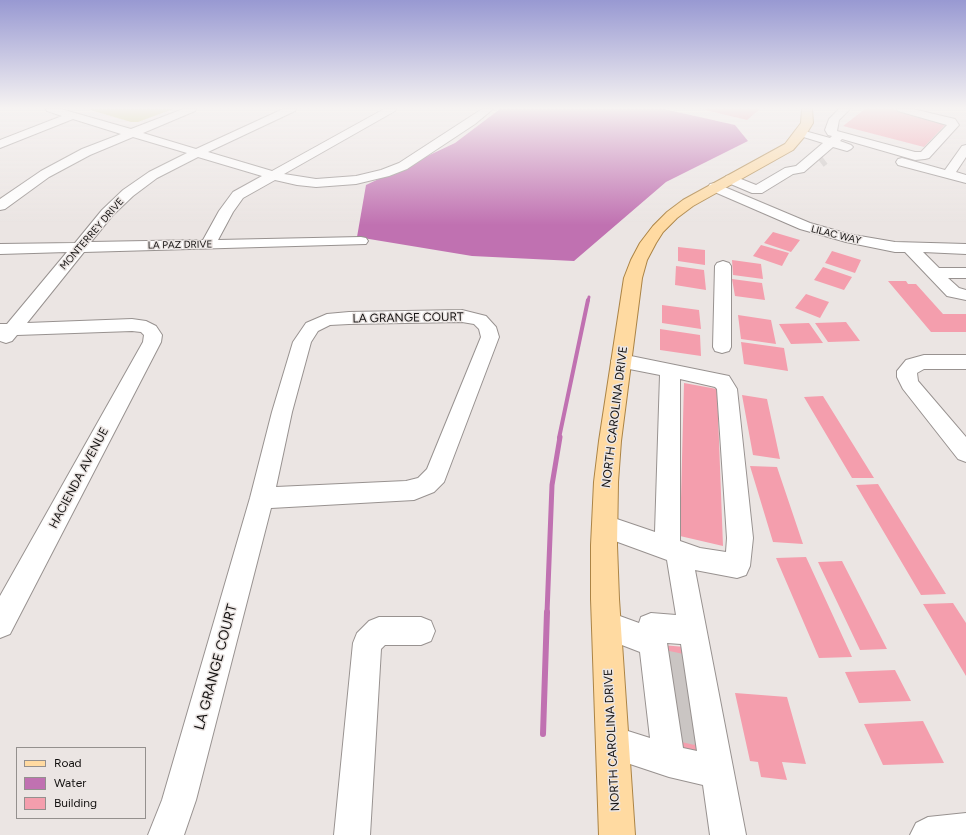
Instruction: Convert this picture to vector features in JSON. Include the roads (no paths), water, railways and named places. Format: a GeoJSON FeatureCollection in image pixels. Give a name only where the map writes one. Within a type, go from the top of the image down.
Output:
{"type":"FeatureCollection","features":[{"type":"Feature","properties":{"kind":"main road","name":"NORTH CAROLINA DRIVE"},"geometry":{"type":"LineString","coordinates":[[617,835],[606,625],[604,526],[610,441],[633,278],[639,260],[648,243],[658,229],[672,215],[688,203],[787,148]]}},
{"type":"Feature","properties":{"kind":"street"},"geometry":{"type":"LineString","coordinates":[[0,206],[20,191],[61,165],[95,148]]}},
{"type":"Feature","properties":{"kind":"street"},"geometry":{"type":"LineString","coordinates":[[186,148],[297,181],[316,183],[350,181],[385,173],[403,166],[431,148]]}},
{"type":"Feature","properties":{"kind":"street","name":"MONTERREY DRIVE"},"geometry":{"type":"LineString","coordinates":[[0,343],[6,330],[80,247],[107,213],[132,190],[153,174],[208,148]]}},
{"type":"Feature","properties":{"kind":"street"},"geometry":{"type":"LineString","coordinates":[[208,244],[233,200],[247,188],[320,148]]}},
{"type":"Feature","properties":{"kind":"street"},"geometry":{"type":"LineString","coordinates":[[723,183],[757,190],[785,174],[800,169],[807,163],[821,158],[829,148]]}},
{"type":"Feature","properties":{"kind":"street"},"geometry":{"type":"LineString","coordinates":[[868,148],[904,158],[966,179]]}},
{"type":"Feature","properties":{"kind":"street"},"geometry":{"type":"LineString","coordinates":[[904,158],[925,155],[932,148]]}},
{"type":"Feature","properties":{"kind":"street"},"geometry":{"type":"LineString","coordinates":[[948,174],[966,149]]}},
{"type":"Feature","properties":{"kind":"street"},"geometry":{"type":"LineString","coordinates":[[760,164],[785,174]]}},
{"type":"Feature","properties":{"kind":"street","name":"LILAC WAY"},"geometry":{"type":"LineString","coordinates":[[723,183],[768,211],[825,233],[873,244],[910,248],[966,248]]}},
{"type":"Feature","properties":{"kind":"street","name":"LA PAZ DRIVE"},"geometry":{"type":"LineString","coordinates":[[0,249],[361,241]]}},
{"type":"Feature","properties":{"kind":"street"},"geometry":{"type":"LineString","coordinates":[[910,248],[953,292],[966,295]]}},
{"type":"Feature","properties":{"kind":"street"},"geometry":{"type":"LineString","coordinates":[[722,348],[723,266]]}},
{"type":"Feature","properties":{"kind":"street"},"geometry":{"type":"LineString","coordinates":[[934,273],[966,273]]}},
{"type":"Feature","properties":{"kind":"street","name":"LA GRANGE COURT"},"geometry":{"type":"LineString","coordinates":[[166,835],[179,800],[262,498],[282,412],[302,342],[312,326],[327,320],[349,318],[462,316],[480,320],[487,327],[490,337],[436,475],[426,485],[414,490],[406,491],[262,498]]}},
{"type":"Feature","properties":{"kind":"street","name":"HACIENDA AVENUE"},"geometry":{"type":"LineString","coordinates":[[0,624],[152,342],[153,335],[146,327],[132,325],[6,330]]}},
{"type":"Feature","properties":{"kind":"street"},"geometry":{"type":"LineString","coordinates":[[604,526],[724,557],[730,565],[737,566],[740,538],[727,389],[722,381],[621,361]]}},
{"type":"Feature","properties":{"kind":"street"},"geometry":{"type":"LineString","coordinates":[[966,362],[924,362],[913,365],[907,371],[907,377],[910,384],[966,453]]}},
{"type":"Feature","properties":{"kind":"street"},"geometry":{"type":"LineString","coordinates":[[669,761],[684,713],[673,663],[692,631],[683,547],[670,370]]}},
{"type":"Feature","properties":{"kind":"street"},"geometry":{"type":"LineString","coordinates":[[606,625],[673,663]]}},
{"type":"Feature","properties":{"kind":"street"},"geometry":{"type":"LineString","coordinates":[[692,631],[651,627],[673,663],[684,713],[717,772],[728,835]]}},
{"type":"Feature","properties":{"kind":"street"},"geometry":{"type":"LineString","coordinates":[[352,835],[367,643],[379,631],[421,631]]}},
{"type":"Feature","properties":{"kind":"street"},"geometry":{"type":"LineString","coordinates":[[612,742],[669,761],[717,772]]}},
{"type":"Feature","properties":{"kind":"street"},"geometry":{"type":"LineString","coordinates":[[928,835],[966,831]]}},
{"type":"Feature","properties":{"kind":"water"},"geometry":{"type":"Polygon","coordinates":[[[444,148],[734,148],[666,182],[574,261],[472,256],[357,237],[366,185],[444,148]]]}},
{"type":"Feature","properties":{"kind":"waterway"},"geometry":{"type":"LineString","coordinates":[[588,301],[589,297]]}},
{"type":"Feature","properties":{"kind":"waterway"},"geometry":{"type":"LineString","coordinates":[[559,438],[588,300]]}},
{"type":"Feature","properties":{"kind":"waterway"},"geometry":{"type":"LineString","coordinates":[[547,613],[552,485],[560,437]]}},
{"type":"Feature","properties":{"kind":"waterway"},"geometry":{"type":"LineString","coordinates":[[543,734],[547,612]]}},
{"type":"Feature","properties":{"kind":"tunnel"},"geometry":{"type":"LineString","coordinates":[[820,162],[824,159]]}},
{"type":"Feature","properties":{"kind":"tunnel"},"geometry":{"type":"LineString","coordinates":[[665,666],[689,671]]}},
{"type":"Feature","properties":{"kind":"tunnel"},"geometry":{"type":"LineString","coordinates":[[669,698],[694,701]]}},
{"type":"Feature","properties":{"kind":"tunnel"},"geometry":{"type":"LineString","coordinates":[[672,724],[698,730]]}}]}
